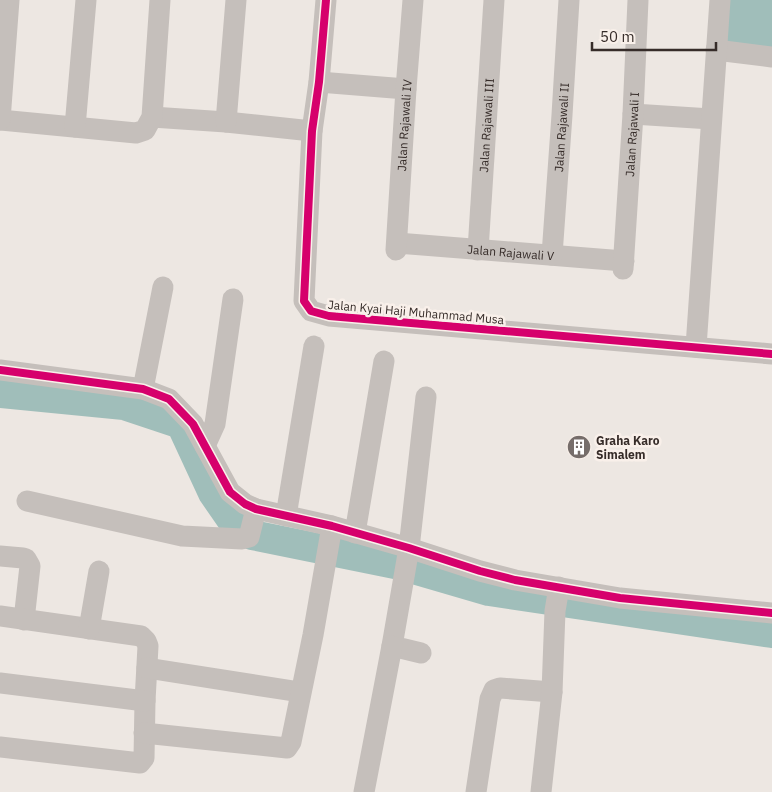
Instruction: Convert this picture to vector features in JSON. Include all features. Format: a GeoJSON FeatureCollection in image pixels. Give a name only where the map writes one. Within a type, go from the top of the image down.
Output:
{"type":"FeatureCollection","features":[{"type":"Feature","properties":{"kind":"street"},"geometry":{"type":"LineString","coordinates":[[9,0],[0,120],[136,133],[145,130],[152,118],[160,0]]}},
{"type":"Feature","properties":{"kind":"street"},"geometry":{"type":"LineString","coordinates":[[75,127],[86,0]]}},
{"type":"Feature","properties":{"kind":"street"},"geometry":{"type":"LineString","coordinates":[[226,122],[236,0]]}},
{"type":"Feature","properties":{"kind":"street","name":"Jalan Kyai Haji Muhammad Musa"},"geometry":{"type":"LineString","coordinates":[[326,0],[319,82],[312,131],[304,301],[312,311],[329,316],[772,354]]}},
{"type":"Feature","properties":{"kind":"street","name":"Jalan Rajawali IV"},"geometry":{"type":"LineString","coordinates":[[397,247],[413,0]]}},
{"type":"Feature","properties":{"kind":"street","name":"Jalan Rajawali III"},"geometry":{"type":"LineString","coordinates":[[478,250],[494,0]]}},
{"type":"Feature","properties":{"kind":"street","name":"Jalan Rajawali II"},"geometry":{"type":"LineString","coordinates":[[552,255],[569,0]]}},
{"type":"Feature","properties":{"kind":"street","name":"Jalan Rajawali I"},"geometry":{"type":"LineString","coordinates":[[623,265],[638,0]]}},
{"type":"Feature","properties":{"kind":"street"},"geometry":{"type":"LineString","coordinates":[[696,347],[720,0]]}},
{"type":"Feature","properties":{"kind":"street"},"geometry":{"type":"LineString","coordinates":[[716,50],[772,57]]}},
{"type":"Feature","properties":{"kind":"street"},"geometry":{"type":"LineString","coordinates":[[319,82],[406,89]]}},
{"type":"Feature","properties":{"kind":"street"},"geometry":{"type":"LineString","coordinates":[[633,114],[711,119]]}},
{"type":"Feature","properties":{"kind":"street"},"geometry":{"type":"LineString","coordinates":[[152,118],[226,122],[312,131]]}},
{"type":"Feature","properties":{"kind":"street","name":"Jalan Rajawali V"},"geometry":{"type":"LineString","coordinates":[[397,247],[552,255],[623,265]]}},
{"type":"Feature","properties":{"kind":"street"},"geometry":{"type":"LineString","coordinates":[[143,389],[163,287]]}},
{"type":"Feature","properties":{"kind":"street"},"geometry":{"type":"LineString","coordinates":[[205,446],[215,424],[234,299]]}},
{"type":"Feature","properties":{"kind":"street"},"geometry":{"type":"LineString","coordinates":[[286,516],[314,346]]}},
{"type":"Feature","properties":{"kind":"street"},"geometry":{"type":"LineString","coordinates":[[355,533],[384,361]]}},
{"type":"Feature","properties":{"kind":"street"},"geometry":{"type":"LineString","coordinates":[[0,370],[143,389],[169,399],[184,412],[193,424],[230,492],[245,504],[252,523]]}},
{"type":"Feature","properties":{"kind":"street"},"geometry":{"type":"LineString","coordinates":[[364,792],[407,560],[426,397]]}},
{"type":"Feature","properties":{"kind":"street"},"geometry":{"type":"LineString","coordinates":[[27,501],[182,536],[242,539],[252,523],[286,516],[331,533],[355,533],[407,560],[480,571],[515,580],[558,598],[620,598],[772,614]]}},
{"type":"Feature","properties":{"kind":"street"},"geometry":{"type":"LineString","coordinates":[[144,733],[285,749],[288,747],[313,635],[331,533]]}},
{"type":"Feature","properties":{"kind":"street"},"geometry":{"type":"LineString","coordinates":[[0,556],[23,558],[26,559],[30,566],[24,620]]}},
{"type":"Feature","properties":{"kind":"street"},"geometry":{"type":"LineString","coordinates":[[89,629],[99,571]]}},
{"type":"Feature","properties":{"kind":"street"},"geometry":{"type":"LineString","coordinates":[[541,792],[552,692],[558,598]]}},
{"type":"Feature","properties":{"kind":"street"},"geometry":{"type":"LineString","coordinates":[[0,616],[142,636],[145,638],[148,646],[144,758],[140,763],[0,747]]}},
{"type":"Feature","properties":{"kind":"street"},"geometry":{"type":"LineString","coordinates":[[392,646],[421,653]]}},
{"type":"Feature","properties":{"kind":"street"},"geometry":{"type":"LineString","coordinates":[[147,668],[300,692]]}},
{"type":"Feature","properties":{"kind":"street"},"geometry":{"type":"LineString","coordinates":[[0,684],[145,701]]}},
{"type":"Feature","properties":{"kind":"street"},"geometry":{"type":"LineString","coordinates":[[476,792],[490,699],[494,690],[500,688],[552,692]]}},
{"type":"Feature","properties":{"kind":"water"},"geometry":{"type":"Polygon","coordinates":[[[720,0],[772,0],[772,57],[716,50],[720,0]]]}},
{"type":"Feature","properties":{"kind":"waterway"},"geometry":{"type":"LineString","coordinates":[[0,393],[124,405],[181,424],[213,493],[231,519],[252,535],[400,565],[489,591],[772,633]]}},
{"type":"Feature","properties":{"kind":"cycle path"},"geometry":{"type":"LineString","coordinates":[[326,0],[319,82],[312,131],[304,301],[311,311],[329,316],[772,354]]}},
{"type":"Feature","properties":{"kind":"cycle path"},"geometry":{"type":"LineString","coordinates":[[0,370],[143,389],[169,399],[193,424],[230,492],[245,504],[256,509],[332,526],[515,580],[620,598],[772,613]]}},
{"type":"Feature","properties":{"kind":"place","name":"Graha Karo Simalem"},"geometry":{"type":"Point","coordinates":[579,447]}}]}
